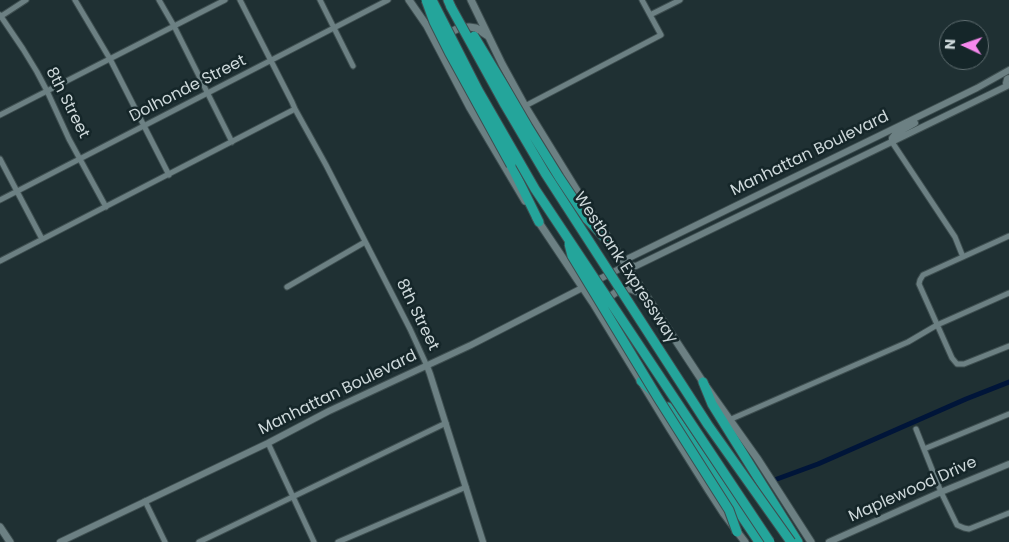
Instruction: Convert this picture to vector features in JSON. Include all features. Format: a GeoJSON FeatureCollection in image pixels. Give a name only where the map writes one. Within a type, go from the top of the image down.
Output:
{"type":"FeatureCollection","features":[{"type":"Feature","properties":{"kind":"highway"},"geometry":{"type":"LineString","coordinates":[[426,0],[448,52],[511,165],[539,222]]}},
{"type":"Feature","properties":{"kind":"highway","name":"Westbank Expressway"},"geometry":{"type":"LineString","coordinates":[[432,0],[478,90],[535,188],[770,542]]}},
{"type":"Feature","properties":{"kind":"highway"},"geometry":{"type":"LineString","coordinates":[[449,3],[460,15],[559,178],[587,219],[615,249]]}},
{"type":"Feature","properties":{"kind":"highway","name":"Westbank Expressway"},"geometry":{"type":"LineString","coordinates":[[449,3],[545,173],[708,425],[791,542]]}},
{"type":"Feature","properties":{"kind":"highway"},"geometry":{"type":"LineString","coordinates":[[567,236],[572,256],[658,398],[729,510],[737,532]]}},
{"type":"Feature","properties":{"kind":"highway"},"geometry":{"type":"LineString","coordinates":[[641,380],[669,408],[759,542]]}},
{"type":"Feature","properties":{"kind":"highway"},"geometry":{"type":"LineString","coordinates":[[703,382],[712,404],[726,421],[798,542]]}},
{"type":"Feature","properties":{"kind":"main road"},"geometry":{"type":"LineString","coordinates":[[409,0],[427,26],[476,119],[519,192],[603,318],[709,491],[745,542]]}},
{"type":"Feature","properties":{"kind":"main road","name":"Westbank Expressway"},"geometry":{"type":"LineString","coordinates":[[471,0],[502,64],[578,193],[703,382]]}},
{"type":"Feature","properties":{"kind":"main road"},"geometry":{"type":"LineString","coordinates":[[444,58],[444,45],[446,36],[449,33],[459,28],[469,27],[476,28],[488,36]]}},
{"type":"Feature","properties":{"kind":"main road"},"geometry":{"type":"LineString","coordinates":[[603,318],[608,301],[616,291],[628,288],[645,295]]}},
{"type":"Feature","properties":{"kind":"main road"},"geometry":{"type":"LineString","coordinates":[[726,421],[756,458],[811,542]]}},
{"type":"Feature","properties":{"kind":"main road"},"geometry":{"type":"LineString","coordinates":[[0,527],[10,542]]}},
{"type":"Feature","properties":{"kind":"street"},"geometry":{"type":"LineString","coordinates":[[0,16],[26,0]]}},
{"type":"Feature","properties":{"kind":"street"},"geometry":{"type":"LineString","coordinates":[[75,0],[110,59],[169,175]]}},
{"type":"Feature","properties":{"kind":"street"},"geometry":{"type":"LineString","coordinates":[[159,0],[232,142]]}},
{"type":"Feature","properties":{"kind":"street"},"geometry":{"type":"LineString","coordinates":[[0,116],[225,0]]}},
{"type":"Feature","properties":{"kind":"street","name":"8th Street"},"geometry":{"type":"LineString","coordinates":[[240,0],[410,329],[427,366],[483,542]]}},
{"type":"Feature","properties":{"kind":"street"},"geometry":{"type":"LineString","coordinates":[[320,0],[353,66]]}},
{"type":"Feature","properties":{"kind":"street","name":"Dolhonde Street"},"geometry":{"type":"LineString","coordinates":[[0,200],[388,0]]}},
{"type":"Feature","properties":{"kind":"street"},"geometry":{"type":"LineString","coordinates":[[526,106],[661,35],[642,0]]}},
{"type":"Feature","properties":{"kind":"street"},"geometry":{"type":"LineString","coordinates":[[650,15],[680,0]]}},
{"type":"Feature","properties":{"kind":"street","name":"8th Street"},"geometry":{"type":"LineString","coordinates":[[0,16],[23,49],[47,91],[69,139],[106,207]]}},
{"type":"Feature","properties":{"kind":"street","name":"Manhattan Boulevard"},"geometry":{"type":"LineString","coordinates":[[627,265],[629,258],[977,88],[1009,70]]}},
{"type":"Feature","properties":{"kind":"street"},"geometry":{"type":"LineString","coordinates":[[1009,78],[1006,79],[1006,83],[1009,85]]}},
{"type":"Feature","properties":{"kind":"street","name":"Manhattan Boulevard"},"geometry":{"type":"LineString","coordinates":[[60,542],[268,443],[329,411],[471,345],[627,265],[636,266],[670,250],[1009,85]]}},
{"type":"Feature","properties":{"kind":"street"},"geometry":{"type":"LineString","coordinates":[[949,114],[951,111],[976,98],[979,93],[977,88]]}},
{"type":"Feature","properties":{"kind":"street"},"geometry":{"type":"LineString","coordinates":[[0,261],[295,109]]}},
{"type":"Feature","properties":{"kind":"street"},"geometry":{"type":"LineString","coordinates":[[922,115],[920,120],[895,134],[892,142],[955,237],[963,256]]}},
{"type":"Feature","properties":{"kind":"street"},"geometry":{"type":"LineString","coordinates":[[831,171],[833,168],[861,153],[862,144]]}},
{"type":"Feature","properties":{"kind":"street"},"geometry":{"type":"LineString","coordinates":[[0,159],[42,239]]}},
{"type":"Feature","properties":{"kind":"street"},"geometry":{"type":"LineString","coordinates":[[670,250],[671,245],[682,239],[686,231]]}},
{"type":"Feature","properties":{"kind":"street"},"geometry":{"type":"LineString","coordinates":[[1009,236],[923,275],[920,282],[920,287],[937,325],[952,358],[957,364],[964,364],[1009,346]]}},
{"type":"Feature","properties":{"kind":"street"},"geometry":{"type":"LineString","coordinates":[[287,287],[365,242]]}},
{"type":"Feature","properties":{"kind":"street"},"geometry":{"type":"LineString","coordinates":[[726,421],[908,342],[937,325],[1009,294]]}},
{"type":"Feature","properties":{"kind":"street"},"geometry":{"type":"LineString","coordinates":[[924,449],[1009,414]]}},
{"type":"Feature","properties":{"kind":"street"},"geometry":{"type":"LineString","coordinates":[[199,542],[446,422]]}},
{"type":"Feature","properties":{"kind":"street"},"geometry":{"type":"LineString","coordinates":[[916,429],[941,492],[958,525],[969,528],[1009,513]]}},
{"type":"Feature","properties":{"kind":"street"},"geometry":{"type":"LineString","coordinates":[[268,443],[314,542]]}},
{"type":"Feature","properties":{"kind":"street","name":"Maplewood Drive"},"geometry":{"type":"LineString","coordinates":[[829,542],[1009,464]]}},
{"type":"Feature","properties":{"kind":"street"},"geometry":{"type":"LineString","coordinates":[[338,542],[466,487]]}},
{"type":"Feature","properties":{"kind":"street"},"geometry":{"type":"LineString","coordinates":[[146,502],[165,542]]}},
{"type":"Feature","properties":{"kind":"waterway"},"geometry":{"type":"LineString","coordinates":[[777,479],[818,464],[1009,382]]}}]}
